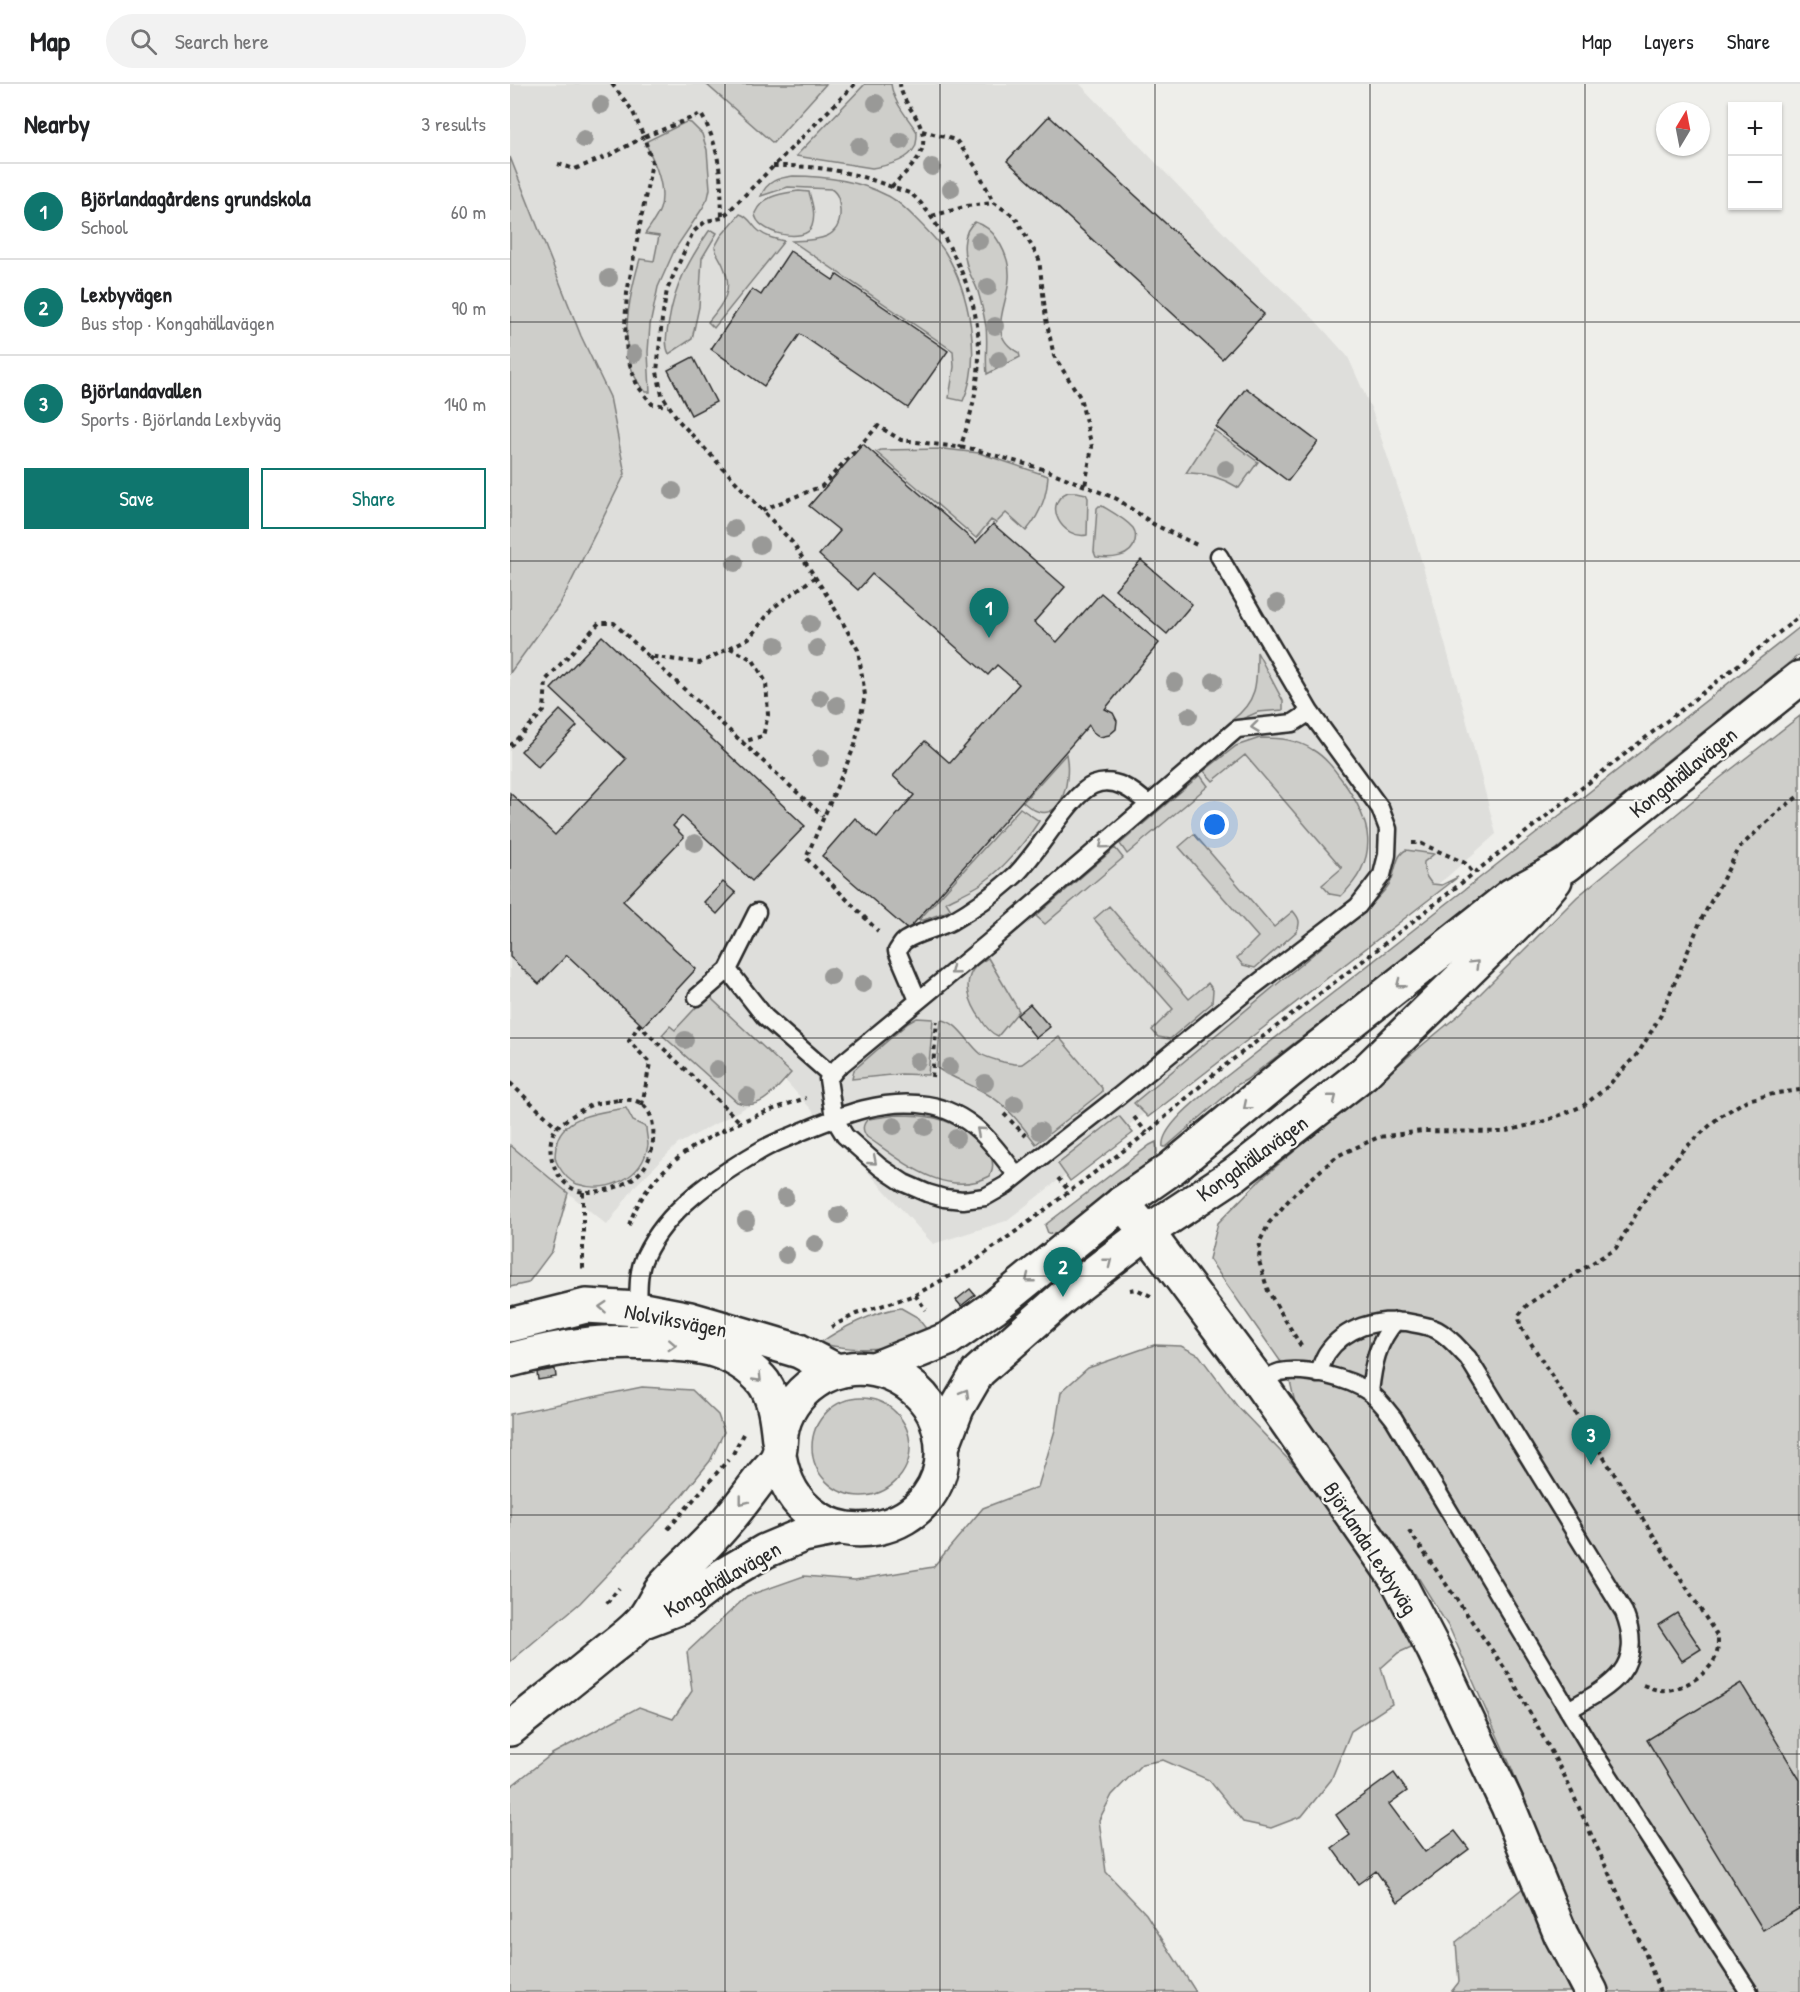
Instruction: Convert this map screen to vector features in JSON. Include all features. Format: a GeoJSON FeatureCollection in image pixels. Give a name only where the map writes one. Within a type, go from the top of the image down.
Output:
{"type":"FeatureCollection","features":[{"type":"Feature","properties":{"kind":"street","name":"Kongahällavägen"},"geometry":{"type":"LineString","coordinates":[[874,1369],[948,1340],[994,1307],[1122,1203],[1172,1168],[1288,1072],[1512,895],[1567,865],[1800,678]]}},
{"type":"Feature","properties":{"kind":"street","name":"Kongahällavägen"},"geometry":{"type":"LineString","coordinates":[[942,1447],[935,1416],[917,1390],[904,1380],[874,1369],[855,1368],[837,1371],[815,1381],[797,1398],[785,1419],[779,1448],[786,1482],[793,1495],[813,1515],[838,1528],[852,1530],[880,1528],[893,1524],[916,1509],[925,1499],[938,1474],[942,1447],[957,1408],[978,1372],[1063,1297],[1147,1232],[1235,1174],[1364,1073],[1528,912],[1567,865]]}},
{"type":"Feature","properties":{"kind":"street","name":"Björlanda Lexbyväg"},"geometry":{"type":"LineString","coordinates":[[1122,1203],[1147,1232],[1259,1382],[1398,1581],[1434,1650],[1508,1806],[1561,1935],[1591,1992]]}},
{"type":"Feature","properties":{"kind":"street","name":"Nolviksvägen"},"geometry":{"type":"LineString","coordinates":[[510,1324],[586,1305],[638,1309],[690,1319],[799,1352],[837,1371]]}},
{"type":"Feature","properties":{"kind":"street"},"geometry":{"type":"LineString","coordinates":[[638,1309],[638,1344]]}},
{"type":"Feature","properties":{"kind":"street","name":"Nolviksvägen"},"geometry":{"type":"LineString","coordinates":[[510,1360],[591,1344],[638,1344],[708,1349],[728,1355],[748,1368],[764,1383],[775,1411],[779,1448]]}},
{"type":"Feature","properties":{"kind":"street","name":"Kongahällavägen"},"geometry":{"type":"LineString","coordinates":[[641,1623],[663,1587],[727,1522],[779,1448]]}},
{"type":"Feature","properties":{"kind":"street","name":"Kongahällavägen"},"geometry":{"type":"LineString","coordinates":[[510,1729],[641,1623],[683,1606],[722,1576],[765,1551],[803,1535],[838,1528]]}},
{"type":"Feature","properties":{"kind":"lane"},"geometry":{"type":"LineString","coordinates":[[1219,556],[1310,712],[1380,808],[1388,829],[1387,855],[1382,875],[1358,906],[1246,992],[1017,1176],[985,1197],[963,1200],[944,1198],[904,1183],[880,1167],[845,1136],[834,1118],[828,1089],[828,1079],[838,1067],[1149,806],[1237,729],[1293,723],[1310,712]]}},
{"type":"Feature","properties":{"kind":"lane"},"geometry":{"type":"LineString","coordinates":[[918,1000],[897,951],[905,940],[951,922],[1013,878],[1030,860],[1074,801],[1091,786],[1106,782],[1121,785],[1137,794],[1149,806]]}},
{"type":"Feature","properties":{"kind":"lane"},"geometry":{"type":"LineString","coordinates":[[697,997],[728,970],[757,912]]}},
{"type":"Feature","properties":{"kind":"lane"},"geometry":{"type":"LineString","coordinates":[[728,970],[765,1017],[831,1075]]}},
{"type":"Feature","properties":{"kind":"lane"},"geometry":{"type":"LineString","coordinates":[[638,1309],[639,1272],[645,1255],[678,1211],[698,1192],[759,1151],[834,1118],[874,1106],[903,1103],[927,1105],[950,1112],[968,1121],[993,1143],[1017,1176]]}},
{"type":"Feature","properties":{"kind":"lane"},"geometry":{"type":"LineString","coordinates":[[1318,1374],[1326,1354],[1348,1333],[1362,1325],[1396,1321],[1434,1328],[1447,1335],[1468,1358],[1624,1612],[1630,1628],[1630,1655],[1624,1670],[1601,1692],[1568,1710]]}},
{"type":"Feature","properties":{"kind":"lane"},"geometry":{"type":"LineString","coordinates":[[1370,1392],[1380,1342],[1396,1321]]}},
{"type":"Feature","properties":{"kind":"lane"},"geometry":{"type":"LineString","coordinates":[[1259,1382],[1280,1372],[1303,1371],[1332,1376],[1370,1392],[1394,1419],[1568,1710],[1749,1992]]}},
{"type":"Feature","properties":{"kind":"path"},"geometry":{"type":"LineString","coordinates":[[612,84],[632,110],[652,162],[627,293],[625,326],[627,356],[637,385],[652,404],[669,406]]}},
{"type":"Feature","properties":{"kind":"path"},"geometry":{"type":"LineString","coordinates":[[855,84],[722,218],[706,221],[693,232],[667,290],[658,344],[657,372],[662,395],[679,421],[792,542],[858,650],[865,695],[855,745],[806,858],[897,951]]}},
{"type":"Feature","properties":{"kind":"path"},"geometry":{"type":"LineString","coordinates":[[891,187],[917,159],[923,148],[924,136],[906,103],[900,84]]}},
{"type":"Feature","properties":{"kind":"path"},"geometry":{"type":"LineString","coordinates":[[558,164],[575,169],[701,114],[712,132],[720,166],[722,218]]}},
{"type":"Feature","properties":{"kind":"path"},"geometry":{"type":"LineString","coordinates":[[922,131],[956,140],[976,167],[994,203],[1015,217],[1039,259],[1046,319],[1054,356],[1080,397],[1092,447],[1085,486]]}},
{"type":"Feature","properties":{"kind":"path"},"geometry":{"type":"LineString","coordinates":[[772,166],[826,168],[870,178],[911,195],[932,216],[957,260],[970,294],[978,329],[980,356],[977,391],[960,448]]}},
{"type":"Feature","properties":{"kind":"path"},"geometry":{"type":"LineString","coordinates":[[932,216],[967,206],[994,203]]}},
{"type":"Feature","properties":{"kind":"path"},"geometry":{"type":"LineString","coordinates":[[762,510],[822,486],[878,426],[901,440],[973,449],[1046,470],[1117,499],[1155,525],[1219,556]]}},
{"type":"Feature","properties":{"kind":"path"},"geometry":{"type":"LineString","coordinates":[[648,656],[700,663],[749,638],[774,607],[815,577]]}},
{"type":"Feature","properties":{"kind":"path"},"geometry":{"type":"LineString","coordinates":[[799,1352],[813,1336],[856,1314],[915,1295],[968,1266],[1130,1145],[1215,1073],[1474,874],[1800,616]]}},
{"type":"Feature","properties":{"kind":"path"},"geometry":{"type":"LineString","coordinates":[[510,746],[544,711],[546,680],[599,623],[614,623],[823,816]]}},
{"type":"Feature","properties":{"kind":"path"},"geometry":{"type":"LineString","coordinates":[[730,648],[753,660],[766,682],[768,715],[763,736],[742,742]]}},
{"type":"Feature","properties":{"kind":"path"},"geometry":{"type":"LineString","coordinates":[[1318,1374],[1268,1291],[1259,1261],[1260,1241],[1269,1223],[1295,1193],[1336,1156],[1379,1137],[1422,1131],[1503,1132],[1545,1121],[1583,1106],[1607,1087],[1639,1052],[1661,1015],[1701,920],[1740,847],[1800,795]]}},
{"type":"Feature","properties":{"kind":"path"},"geometry":{"type":"LineString","coordinates":[[1388,843],[1420,843],[1465,863],[1474,874]]}},
{"type":"Feature","properties":{"kind":"path"},"geometry":{"type":"LineString","coordinates":[[918,1000],[937,1021],[932,1077]]}},
{"type":"Feature","properties":{"kind":"path"},"geometry":{"type":"LineString","coordinates":[[642,1105],[650,1063],[629,1041],[639,1025],[740,1122]]}},
{"type":"Feature","properties":{"kind":"path"},"geometry":{"type":"LineString","coordinates":[[510,1083],[557,1127]]}},
{"type":"Feature","properties":{"kind":"path"},"geometry":{"type":"LineString","coordinates":[[1624,1670],[1638,1683],[1656,1690],[1669,1690],[1693,1681],[1706,1672],[1717,1656],[1718,1637],[1520,1326],[1519,1315],[1528,1304],[1616,1248],[1650,1191],[1682,1151],[1719,1117],[1747,1100],[1800,1090]]}},
{"type":"Feature","properties":{"kind":"path"},"geometry":{"type":"LineString","coordinates":[[618,1100],[637,1101],[642,1105],[649,1111],[654,1129],[652,1152],[643,1169],[626,1183],[601,1192],[571,1189],[560,1177],[553,1163],[551,1142],[557,1127],[590,1105],[618,1100]]}},
{"type":"Feature","properties":{"kind":"path"},"geometry":{"type":"LineString","coordinates":[[583,1192],[584,1275]]}},
{"type":"Feature","properties":{"kind":"path"},"geometry":{"type":"LineString","coordinates":[[661,1538],[733,1454],[743,1432]]}},
{"type":"Feature","properties":{"kind":"path"},"geometry":{"type":"LineString","coordinates":[[1402,1522],[1510,1676],[1521,1696],[1565,1777],[1646,1955],[1659,1992]]}},
{"type":"Feature","properties":{"kind":"path"},"geometry":{"type":"LineString","coordinates":[[600,1612],[623,1584]]}},
{"type":"Feature","properties":{"kind":"shaded area"},"geometry":{"type":"Polygon","coordinates":[[[510,84],[1080,84],[1241,251],[1314,319],[1348,357],[1371,408],[1414,535],[1496,834],[1447,877],[1006,1221],[933,1244],[783,1078],[750,1105],[678,1144],[636,1185],[607,1225],[510,1145],[510,673],[560,604],[610,397],[581,336],[510,157],[510,84]]]}},
{"type":"Feature","properties":{"kind":"shaded area"},"geometry":{"type":"Polygon","coordinates":[[[706,84],[826,84],[773,143],[706,84]]]}},
{"type":"Feature","properties":{"kind":"shaded area"},"geometry":{"type":"Polygon","coordinates":[[[865,84],[891,84],[898,104],[917,132],[916,145],[912,152],[896,162],[872,168],[796,156],[865,84]]]}},
{"type":"Feature","properties":{"kind":"shaded area"},"geometry":{"type":"Polygon","coordinates":[[[686,122],[691,123],[702,134],[707,150],[710,189],[702,209],[675,249],[658,287],[650,325],[648,352],[650,392],[646,392],[636,379],[627,346],[629,309],[640,259],[654,261],[659,236],[645,234],[659,212],[662,192],[645,142],[686,122]]]}},
{"type":"Feature","properties":{"kind":"shaded area"},"geometry":{"type":"Polygon","coordinates":[[[510,157],[581,336],[610,397],[625,474],[560,604],[510,673],[510,157]]]}},
{"type":"Feature","properties":{"kind":"shaded area"},"geometry":{"type":"Polygon","coordinates":[[[793,176],[841,180],[886,195],[907,210],[942,248],[961,286],[970,325],[972,365],[963,401],[949,398],[954,367],[953,351],[792,241],[818,239],[832,233],[837,228],[840,210],[837,195],[831,189],[788,187],[761,196],[766,187],[774,181],[793,176]]]}},
{"type":"Feature","properties":{"kind":"shaded area"},"geometry":{"type":"Polygon","coordinates":[[[799,191],[809,192],[814,213],[812,226],[808,232],[791,236],[781,234],[771,231],[757,220],[755,213],[763,202],[779,195],[799,191]]]}},
{"type":"Feature","properties":{"kind":"shaded area"},"geometry":{"type":"Polygon","coordinates":[[[740,214],[762,233],[784,241],[714,328],[708,322],[726,296],[728,282],[715,247],[721,236],[740,214]]]}},
{"type":"Feature","properties":{"kind":"shaded area"},"geometry":{"type":"Polygon","coordinates":[[[975,222],[993,233],[1006,257],[1009,278],[1001,329],[1003,338],[1019,353],[1020,357],[987,374],[987,333],[978,292],[968,269],[964,250],[967,231],[975,222]]]}},
{"type":"Feature","properties":{"kind":"shaded area"},"geometry":{"type":"Polygon","coordinates":[[[709,231],[717,233],[702,258],[699,307],[692,339],[669,354],[666,338],[671,309],[679,285],[695,253],[709,231]]]}},
{"type":"Feature","properties":{"kind":"shaded area"},"geometry":{"type":"Polygon","coordinates":[[[1214,430],[1258,462],[1239,488],[1214,476],[1186,473],[1214,430]]]}},
{"type":"Feature","properties":{"kind":"shaded area"},"geometry":{"type":"Polygon","coordinates":[[[944,449],[979,453],[1048,476],[1042,505],[1026,531],[1006,513],[996,523],[991,520],[976,538],[876,452],[944,449]]]}},
{"type":"Feature","properties":{"kind":"shaded area"},"geometry":{"type":"Polygon","coordinates":[[[1068,492],[1086,494],[1088,498],[1087,535],[1070,532],[1058,520],[1056,504],[1060,497],[1068,492]]]}},
{"type":"Feature","properties":{"kind":"shaded area"},"geometry":{"type":"Polygon","coordinates":[[[1099,506],[1118,516],[1134,530],[1136,537],[1130,551],[1120,556],[1096,557],[1094,552],[1099,506]]]}},
{"type":"Feature","properties":{"kind":"shaded area"},"geometry":{"type":"Polygon","coordinates":[[[1800,627],[1800,654],[1543,860],[1235,1086],[1166,1147],[1163,1147],[1163,1140],[1172,1125],[1205,1093],[1800,627]]]}},
{"type":"Feature","properties":{"kind":"shaded area"},"geometry":{"type":"Polygon","coordinates":[[[1257,652],[1283,701],[1283,710],[1258,712],[1233,723],[1232,720],[1247,706],[1254,690],[1257,652]]]}},
{"type":"Feature","properties":{"kind":"shaded area"},"geometry":{"type":"Polygon","coordinates":[[[1800,716],[1800,1992],[1610,1992],[1565,1902],[1512,1769],[1450,1629],[1416,1574],[1376,1517],[1305,1428],[1297,1412],[1288,1372],[1209,1259],[1218,1223],[1261,1179],[1461,1013],[1577,897],[1720,778],[1800,716]]]}},
{"type":"Feature","properties":{"kind":"shaded area"},"geometry":{"type":"Polygon","coordinates":[[[1260,738],[1294,741],[1317,753],[1339,776],[1360,810],[1368,839],[1367,853],[1354,882],[1341,896],[1330,894],[1322,885],[1342,868],[1245,755],[1213,781],[1204,771],[1236,746],[1260,738]]]}},
{"type":"Feature","properties":{"kind":"shaded area"},"geometry":{"type":"Polygon","coordinates":[[[1066,754],[1065,790],[1061,801],[1054,809],[1046,812],[1036,811],[1023,802],[1066,754]]]}},
{"type":"Feature","properties":{"kind":"shaded area"},"geometry":{"type":"Polygon","coordinates":[[[1200,775],[1208,786],[1127,854],[1120,844],[1200,775]]]}},
{"type":"Feature","properties":{"kind":"shaded area"},"geometry":{"type":"Polygon","coordinates":[[[1020,808],[1039,821],[1013,855],[981,884],[946,902],[951,910],[919,920],[1020,808]]]}},
{"type":"Feature","properties":{"kind":"shaded area"},"geometry":{"type":"Polygon","coordinates":[[[1194,834],[1274,927],[1293,911],[1298,918],[1297,931],[1255,968],[1243,965],[1237,958],[1258,937],[1179,847],[1194,834]]]}},
{"type":"Feature","properties":{"kind":"shaded area"},"geometry":{"type":"Polygon","coordinates":[[[1115,848],[1123,858],[1045,924],[1036,916],[1115,848]]]}},
{"type":"Feature","properties":{"kind":"shaded area"},"geometry":{"type":"Polygon","coordinates":[[[1406,850],[1434,854],[1424,862],[1425,874],[1432,884],[1442,885],[1458,877],[1148,1117],[1134,1103],[1364,912],[1390,883],[1398,860],[1402,852],[1406,850]]]}},
{"type":"Feature","properties":{"kind":"shaded area"},"geometry":{"type":"Polygon","coordinates":[[[1109,906],[1189,999],[1208,983],[1213,990],[1212,1003],[1170,1039],[1158,1037],[1152,1030],[1173,1009],[1094,919],[1109,906]]]}},
{"type":"Feature","properties":{"kind":"shaded area"},"geometry":{"type":"Polygon","coordinates":[[[988,958],[1019,1011],[998,1036],[990,1031],[973,1007],[968,986],[971,972],[988,958]]]}},
{"type":"Feature","properties":{"kind":"shaded area"},"geometry":{"type":"Polygon","coordinates":[[[711,996],[791,1073],[774,1092],[761,1101],[753,1104],[737,1102],[662,1035],[670,1026],[675,1030],[704,999],[711,996]]]}},
{"type":"Feature","properties":{"kind":"shaded area"},"geometry":{"type":"Polygon","coordinates":[[[917,1018],[933,1019],[928,1075],[901,1074],[852,1079],[854,1070],[908,1023],[917,1018]]]}},
{"type":"Feature","properties":{"kind":"shaded area"},"geometry":{"type":"Polygon","coordinates":[[[941,1020],[953,1024],[981,1054],[1013,1064],[1022,1064],[1059,1037],[1102,1088],[1102,1092],[1036,1144],[1001,1104],[981,1090],[937,1068],[941,1020]]]}},
{"type":"Feature","properties":{"kind":"shaded area"},"geometry":{"type":"Polygon","coordinates":[[[626,1108],[633,1121],[646,1127],[648,1145],[645,1157],[639,1166],[622,1181],[611,1185],[588,1187],[571,1181],[555,1159],[559,1136],[565,1128],[583,1117],[626,1108]]]}},
{"type":"Feature","properties":{"kind":"shaded area"},"geometry":{"type":"Polygon","coordinates":[[[897,1115],[935,1118],[966,1131],[985,1147],[990,1156],[993,1166],[990,1176],[973,1182],[957,1183],[941,1180],[909,1166],[867,1137],[863,1128],[868,1119],[897,1115]]]}},
{"type":"Feature","properties":{"kind":"shaded area"},"geometry":{"type":"Polygon","coordinates":[[[1119,1116],[1133,1133],[1070,1181],[1058,1164],[1119,1116]]]}},
{"type":"Feature","properties":{"kind":"shaded area"},"geometry":{"type":"Polygon","coordinates":[[[1156,1142],[1155,1158],[1060,1235],[1048,1233],[1045,1225],[1156,1142]]]}},
{"type":"Feature","properties":{"kind":"shaded area"},"geometry":{"type":"Polygon","coordinates":[[[510,1145],[568,1193],[552,1251],[528,1283],[510,1287],[510,1145]]]}},
{"type":"Feature","properties":{"kind":"shaded area"},"geometry":{"type":"Polygon","coordinates":[[[901,1308],[917,1317],[931,1335],[894,1346],[874,1349],[820,1343],[859,1321],[901,1308]]]}},
{"type":"Feature","properties":{"kind":"shaded area"},"geometry":{"type":"Polygon","coordinates":[[[1154,1345],[1181,1346],[1199,1355],[1237,1406],[1307,1479],[1381,1585],[1398,1618],[1418,1644],[1398,1653],[1381,1668],[1392,1704],[1351,1731],[1331,1780],[1302,1816],[1271,1828],[1243,1822],[1209,1780],[1163,1760],[1142,1764],[1112,1795],[1099,1820],[1106,1872],[1146,1914],[1196,1992],[510,1992],[510,1787],[552,1754],[639,1707],[673,1719],[692,1691],[687,1652],[747,1596],[804,1576],[855,1580],[933,1567],[983,1508],[1038,1487],[1055,1430],[1061,1392],[1088,1368],[1154,1345]]]}},
{"type":"Feature","properties":{"kind":"shaded area"},"geometry":{"type":"Polygon","coordinates":[[[642,1387],[692,1390],[718,1415],[724,1432],[710,1461],[681,1497],[580,1603],[510,1662],[510,1414],[642,1387]]]}},
{"type":"Feature","properties":{"kind":"shaded area"},"geometry":{"type":"Polygon","coordinates":[[[861,1398],[880,1402],[896,1412],[906,1428],[910,1447],[906,1466],[896,1482],[880,1492],[861,1496],[842,1492],[826,1482],[816,1466],[812,1447],[816,1428],[826,1412],[842,1402],[861,1398]]]}},
{"type":"Feature","properties":{"kind":"shaded area"},"geometry":{"type":"Polygon","coordinates":[[[1523,1888],[1570,1992],[1451,1992],[1459,1982],[1456,1942],[1523,1888]]]}},
{"type":"Feature","properties":{"kind":"building"},"geometry":{"type":"Polygon","coordinates":[[[1049,116],[1264,314],[1222,359],[1007,161],[1049,116]]]}},
{"type":"Feature","properties":{"kind":"building"},"geometry":{"type":"Polygon","coordinates":[[[790,251],[833,280],[837,275],[948,351],[908,408],[800,334],[764,386],[711,349],[752,289],[761,295],[790,251]]]}},
{"type":"Feature","properties":{"kind":"building"},"geometry":{"type":"Polygon","coordinates":[[[693,357],[716,402],[691,415],[668,370],[693,357]]]}},
{"type":"Feature","properties":{"kind":"building"},"geometry":{"type":"Polygon","coordinates":[[[1246,388],[1318,442],[1288,481],[1216,427],[1246,388]]]}},
{"type":"Feature","properties":{"kind":"building"},"geometry":{"type":"Polygon","coordinates":[[[863,444],[976,543],[993,524],[1065,587],[1034,622],[1057,642],[1101,593],[1159,643],[1105,709],[1113,713],[1117,721],[1116,729],[1109,735],[1100,737],[1089,725],[908,930],[822,856],[855,818],[877,838],[914,795],[893,776],[925,741],[950,763],[1019,684],[997,665],[988,675],[872,574],[858,590],[819,555],[840,531],[809,506],[863,444]]]}},
{"type":"Feature","properties":{"kind":"building"},"geometry":{"type":"Polygon","coordinates":[[[1141,560],[1192,604],[1167,634],[1115,589],[1141,560]]]}},
{"type":"Feature","properties":{"kind":"building"},"geometry":{"type":"Polygon","coordinates":[[[602,636],[805,826],[752,881],[682,816],[673,826],[684,837],[623,901],[696,969],[643,1026],[567,955],[539,984],[510,957],[510,793],[555,835],[626,759],[551,689],[602,636]]]}},
{"type":"Feature","properties":{"kind":"building"},"geometry":{"type":"Polygon","coordinates":[[[560,710],[577,726],[538,767],[521,751],[560,710]]]}},
{"type":"Feature","properties":{"kind":"building"},"geometry":{"type":"Polygon","coordinates":[[[723,882],[736,893],[717,914],[704,902],[723,882]]]}},
{"type":"Feature","properties":{"kind":"building"},"geometry":{"type":"Polygon","coordinates":[[[1030,1004],[1050,1027],[1036,1038],[1017,1015],[1030,1004]]]}},
{"type":"Feature","properties":{"kind":"building"},"geometry":{"type":"Polygon","coordinates":[[[970,1289],[975,1295],[961,1306],[956,1300],[970,1289]]]}},
{"type":"Feature","properties":{"kind":"building"},"geometry":{"type":"Polygon","coordinates":[[[555,1369],[556,1377],[538,1380],[537,1372],[555,1369]]]}},
{"type":"Feature","properties":{"kind":"building"},"geometry":{"type":"Polygon","coordinates":[[[1677,1613],[1701,1649],[1682,1661],[1658,1625],[1677,1613]]]}},
{"type":"Feature","properties":{"kind":"building"},"geometry":{"type":"Polygon","coordinates":[[[1741,1683],[1800,1780],[1800,1908],[1763,1930],[1647,1740],[1741,1683]]]}},
{"type":"Feature","properties":{"kind":"building"},"geometry":{"type":"Polygon","coordinates":[[[1394,1773],[1407,1791],[1389,1804],[1425,1852],[1455,1831],[1469,1849],[1398,1902],[1376,1871],[1358,1884],[1332,1848],[1350,1835],[1336,1815],[1394,1773]]]}},
{"type":"Feature","properties":{"kind":"place","name":"Björlandagårdens grundskola"},"geometry":{"type":"Point","coordinates":[989,638]}},
{"type":"Feature","properties":{"kind":"place","name":"Lexbyvägen"},"geometry":{"type":"Point","coordinates":[1063,1297]}},
{"type":"Feature","properties":{"kind":"place","name":"Björlandavallen"},"geometry":{"type":"Point","coordinates":[1591,1465]}}]}
